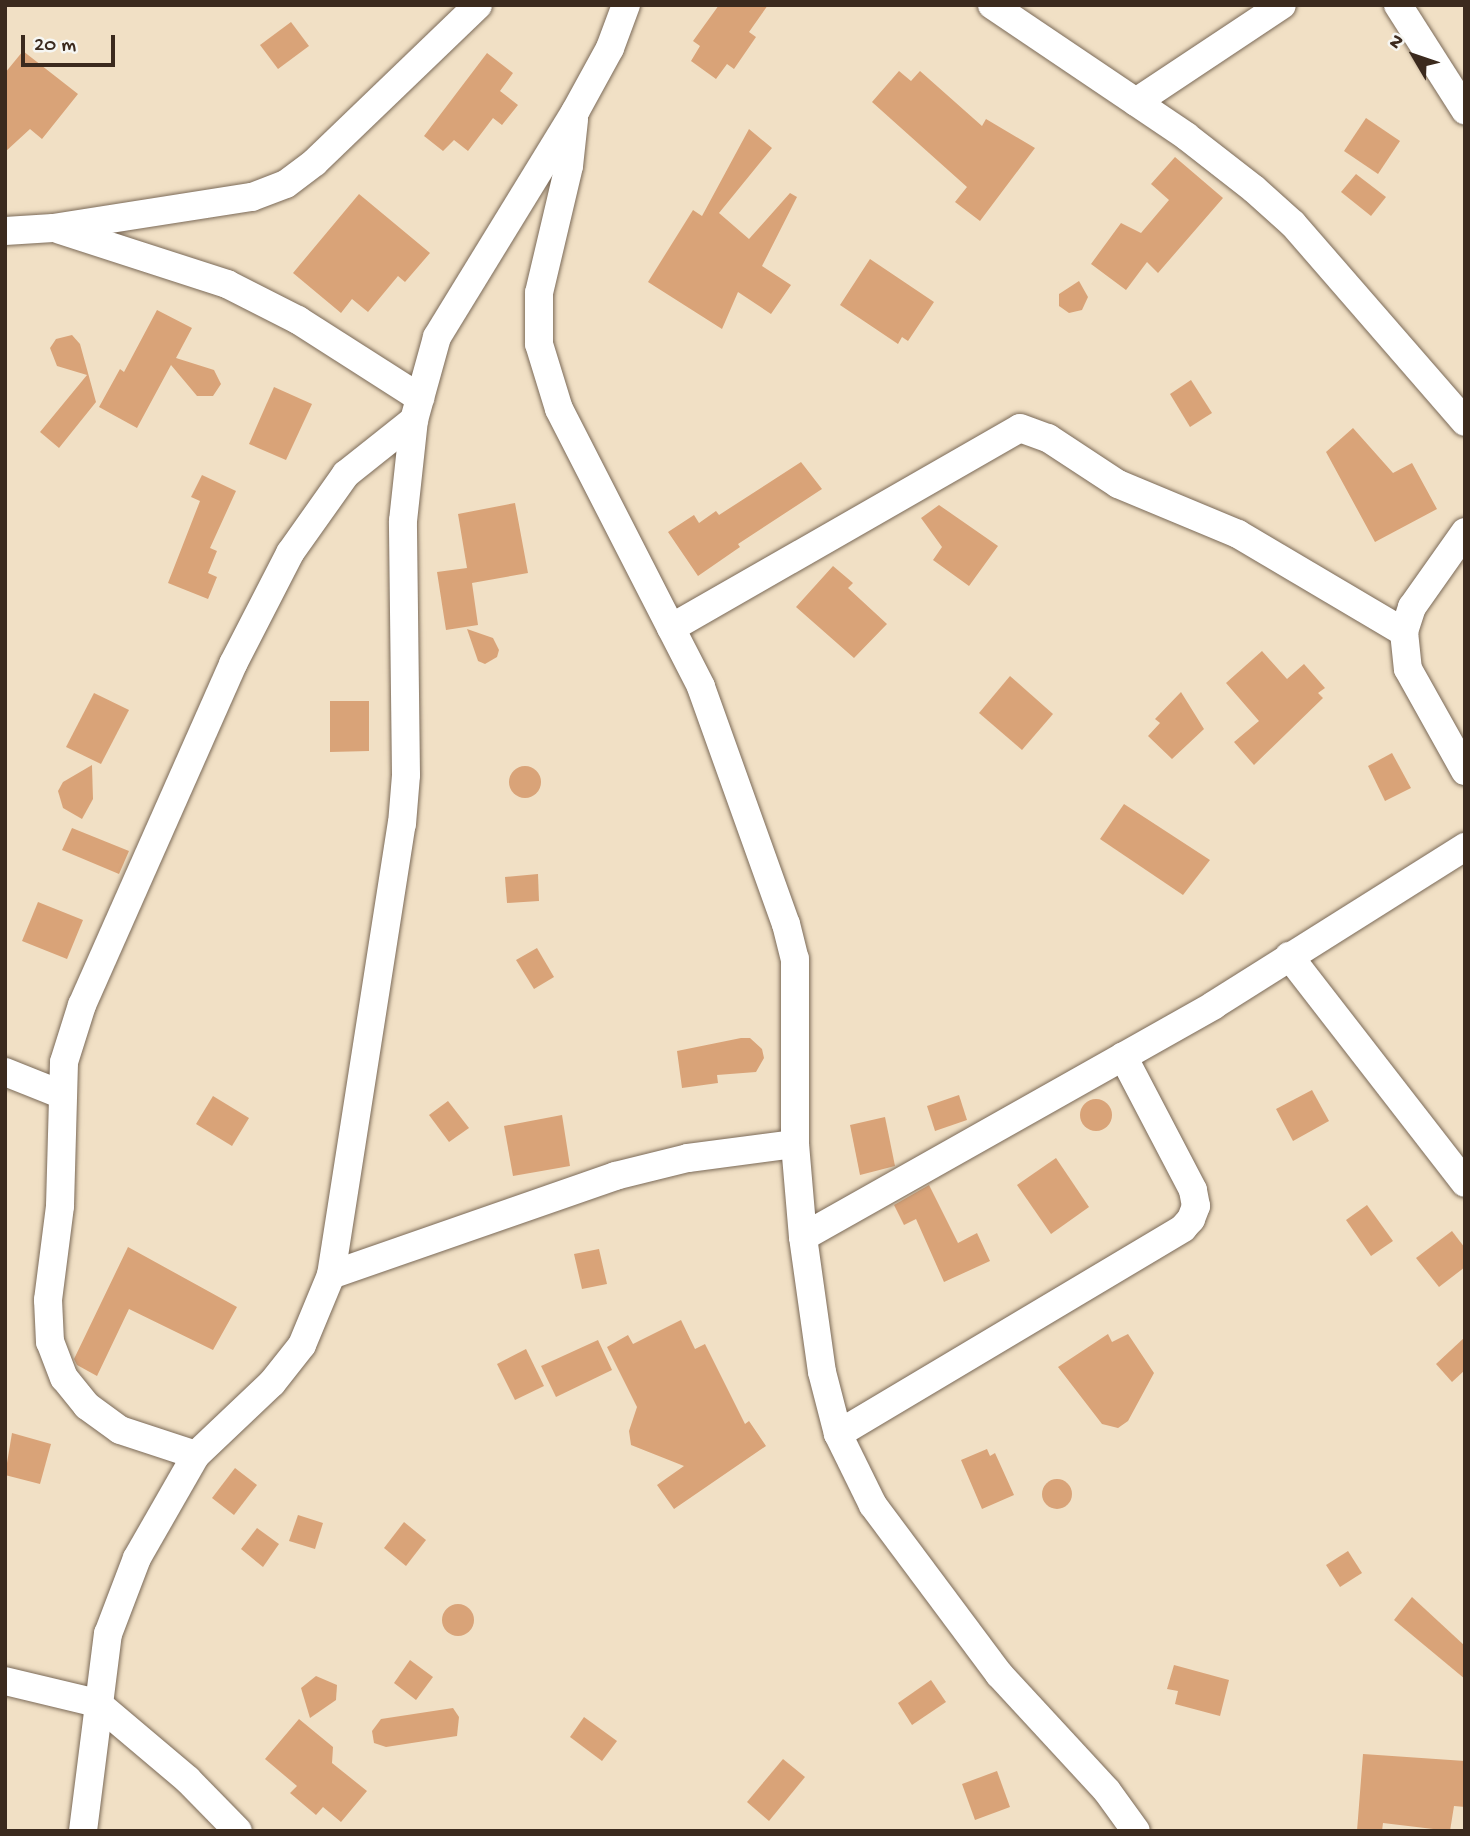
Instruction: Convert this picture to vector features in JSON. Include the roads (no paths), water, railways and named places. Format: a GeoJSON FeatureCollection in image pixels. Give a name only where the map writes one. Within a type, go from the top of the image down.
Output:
{"type":"FeatureCollection","features":[{"type":"Feature","properties":{"kind":"street"},"geometry":{"type":"LineString","coordinates":[[5,231],[53,228],[252,197],[286,184],[315,162],[478,5]]}},
{"type":"Feature","properties":{"kind":"street"},"geometry":{"type":"LineString","coordinates":[[83,1831],[97,1703],[108,1634],[137,1558],[196,1455],[272,1383],[302,1345],[331,1275],[404,800],[403,521],[417,409],[437,337],[575,112],[610,48],[626,5]]}},
{"type":"Feature","properties":{"kind":"street"},"geometry":{"type":"LineString","coordinates":[[992,5],[1136,102],[1235,174],[1293,224],[1465,422]]}},
{"type":"Feature","properties":{"kind":"street"},"geometry":{"type":"LineString","coordinates":[[1136,102],[1282,5]]}},
{"type":"Feature","properties":{"kind":"street"},"geometry":{"type":"LineString","coordinates":[[1398,5],[1465,110]]}},
{"type":"Feature","properties":{"kind":"street"},"geometry":{"type":"LineString","coordinates":[[575,112],[569,166],[539,293],[539,344],[559,409],[701,687],[795,959],[795,1144],[803,1237],[822,1372],[838,1434],[873,1505],[999,1674],[1107,1791],[1136,1831]]}},
{"type":"Feature","properties":{"kind":"street"},"geometry":{"type":"LineString","coordinates":[[53,228],[228,285],[298,320],[417,409]]}},
{"type":"Feature","properties":{"kind":"street"},"geometry":{"type":"LineString","coordinates":[[196,1455],[120,1430],[87,1406],[64,1378],[50,1342],[48,1300],[60,1206],[60,1094],[64,1062],[82,1005],[233,664],[290,553],[346,474],[417,409]]}},
{"type":"Feature","properties":{"kind":"street"},"geometry":{"type":"LineString","coordinates":[[671,628],[1020,428],[1048,438],[1118,484],[1238,534],[1404,632]]}},
{"type":"Feature","properties":{"kind":"street"},"geometry":{"type":"LineString","coordinates":[[1465,533],[1412,607],[1404,632],[1408,669],[1465,771]]}},
{"type":"Feature","properties":{"kind":"street"},"geometry":{"type":"LineString","coordinates":[[803,1237],[1123,1056],[1465,847]]}},
{"type":"Feature","properties":{"kind":"street"},"geometry":{"type":"LineString","coordinates":[[1289,956],[1465,1183]]}},
{"type":"Feature","properties":{"kind":"street"},"geometry":{"type":"LineString","coordinates":[[838,1434],[1183,1228],[1191,1219],[1196,1206],[1193,1191],[1123,1056]]}},
{"type":"Feature","properties":{"kind":"street"},"geometry":{"type":"LineString","coordinates":[[5,1072],[60,1094]]}},
{"type":"Feature","properties":{"kind":"street"},"geometry":{"type":"LineString","coordinates":[[331,1275],[615,1177],[688,1158],[795,1144]]}},
{"type":"Feature","properties":{"kind":"street"},"geometry":{"type":"LineString","coordinates":[[5,1681],[97,1703],[178,1771],[238,1831]]}}]}
